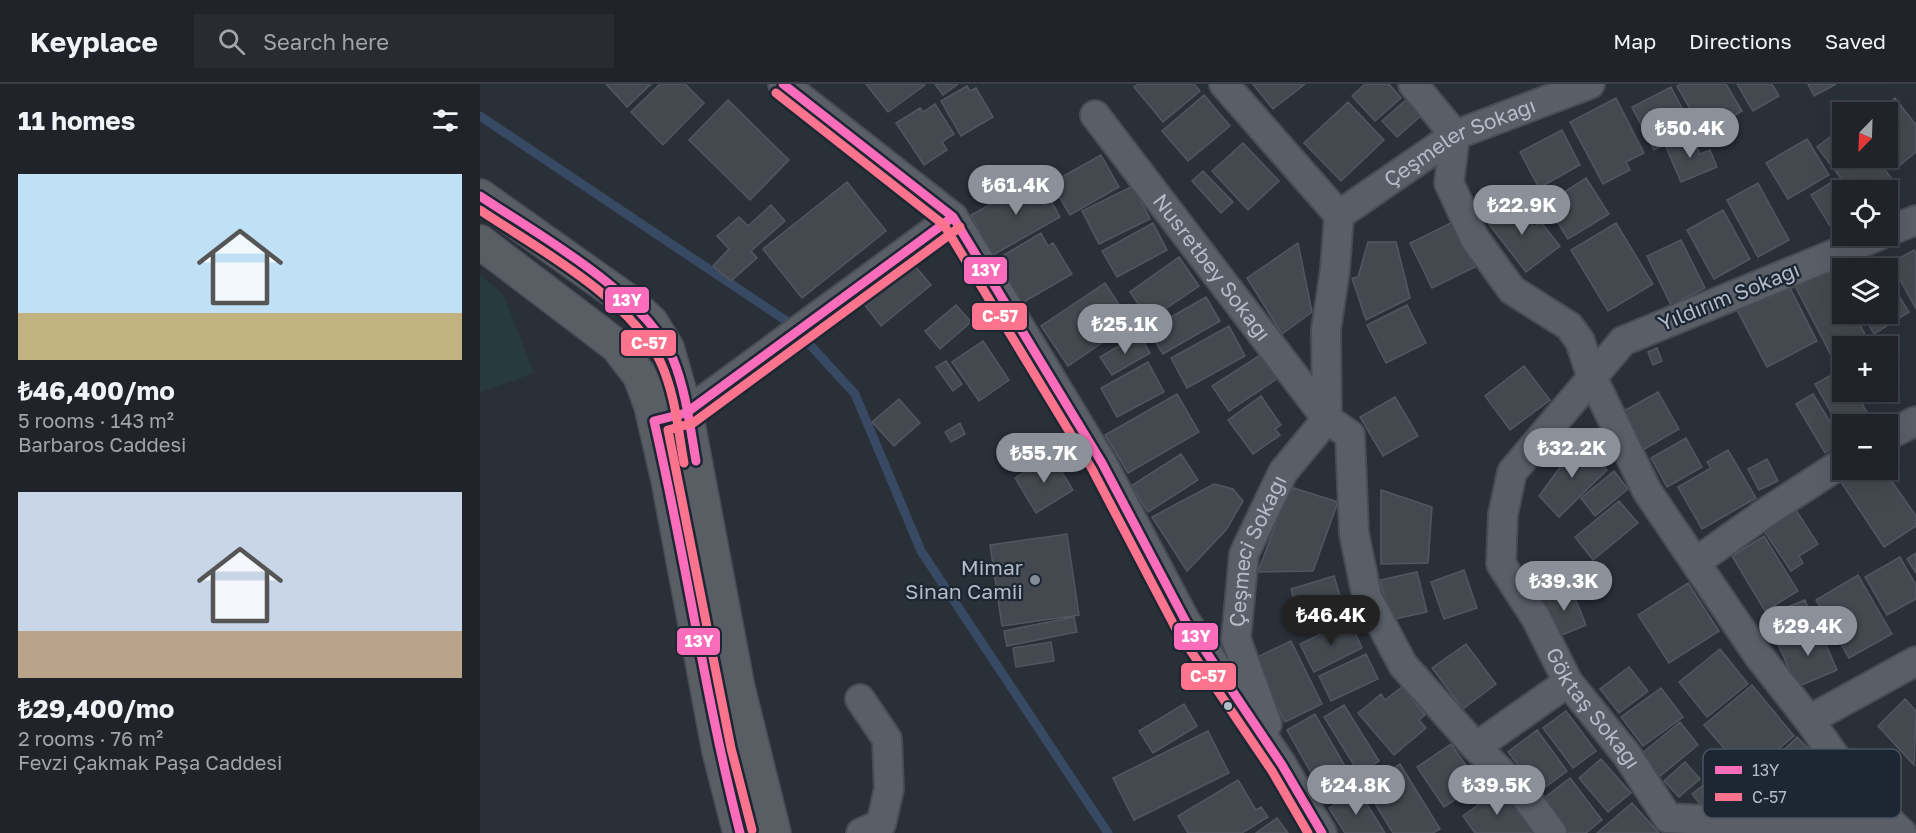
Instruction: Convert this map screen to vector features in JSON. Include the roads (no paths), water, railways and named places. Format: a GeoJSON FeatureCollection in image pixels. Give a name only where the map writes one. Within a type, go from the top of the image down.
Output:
{"type":"FeatureCollection","features":[{"type":"Feature","properties":{"kind":"main road"},"geometry":{"type":"LineString","coordinates":[[480,196],[579,264],[651,322],[668,348],[686,413],[738,688],[774,833]]}},
{"type":"Feature","properties":{"kind":"main road"},"geometry":{"type":"LineString","coordinates":[[480,242],[617,346],[640,376],[668,480],[718,751],[740,833]]}},
{"type":"Feature","properties":{"kind":"street"},"geometry":{"type":"LineString","coordinates":[[1224,84],[1339,215],[1326,330],[1327,419]]}},
{"type":"Feature","properties":{"kind":"street"},"geometry":{"type":"LineString","coordinates":[[1413,84],[1455,135],[1449,183],[1475,239],[1512,290],[1569,326],[1580,341],[1591,375],[1647,491],[1758,655],[1830,749]]}},
{"type":"Feature","properties":{"kind":"street","name":"Çeşmeler Sokağı"},"geometry":{"type":"LineString","coordinates":[[1339,215],[1455,135],[1590,84]]}},
{"type":"Feature","properties":{"kind":"street"},"geometry":{"type":"LineString","coordinates":[[793,87],[953,217],[1102,463],[1186,622],[1282,765],[1322,833]]}},
{"type":"Feature","properties":{"kind":"street","name":"Nusretbey Sokağı"},"geometry":{"type":"LineString","coordinates":[[1095,115],[1327,419],[1350,435],[1354,533],[1367,597],[1402,665],[1476,747]]}},
{"type":"Feature","properties":{"kind":"street"},"geometry":{"type":"LineString","coordinates":[[654,422],[686,413],[953,217]]}},
{"type":"Feature","properties":{"kind":"street"},"geometry":{"type":"LineString","coordinates":[[1898,227],[1916,220]]}},
{"type":"Feature","properties":{"kind":"street","name":"Yıldırım Sokağı"},"geometry":{"type":"LineString","coordinates":[[1591,375],[1623,341],[1854,246]]}},
{"type":"Feature","properties":{"kind":"street","name":"Göktaş Sokağı"},"geometry":{"type":"LineString","coordinates":[[1591,375],[1512,472],[1503,514],[1502,564],[1536,618],[1568,682],[1627,755],[1668,819],[1822,826],[1888,833]]}},
{"type":"Feature","properties":{"kind":"street","name":"Çeşmeci Sokağı"},"geometry":{"type":"LineString","coordinates":[[1282,765],[1236,639],[1244,554],[1283,472],[1327,419]]}},
{"type":"Feature","properties":{"kind":"street"},"geometry":{"type":"LineString","coordinates":[[1898,430],[1916,421]]}},
{"type":"Feature","properties":{"kind":"street"},"geometry":{"type":"LineString","coordinates":[[1696,562],[1832,469]]}},
{"type":"Feature","properties":{"kind":"street"},"geometry":{"type":"LineString","coordinates":[[1809,720],[1916,661]]}},
{"type":"Feature","properties":{"kind":"street"},"geometry":{"type":"LineString","coordinates":[[1552,833],[1525,796],[1476,747],[1568,682]]}},
{"type":"Feature","properties":{"kind":"street"},"geometry":{"type":"LineString","coordinates":[[860,699],[887,740],[889,789],[881,824],[861,833]]}},
{"type":"Feature","properties":{"kind":"street"},"geometry":{"type":"LineString","coordinates":[[1886,818],[1902,833]]}},
{"type":"Feature","properties":{"kind":"waterway"},"geometry":{"type":"LineString","coordinates":[[480,116],[791,324],[855,394],[921,551],[1108,833]]}},
{"type":"Feature","properties":{"kind":"place","name":"Mimar Sinan Camii"},"geometry":{"type":"Point","coordinates":[1035,580]}}]}
